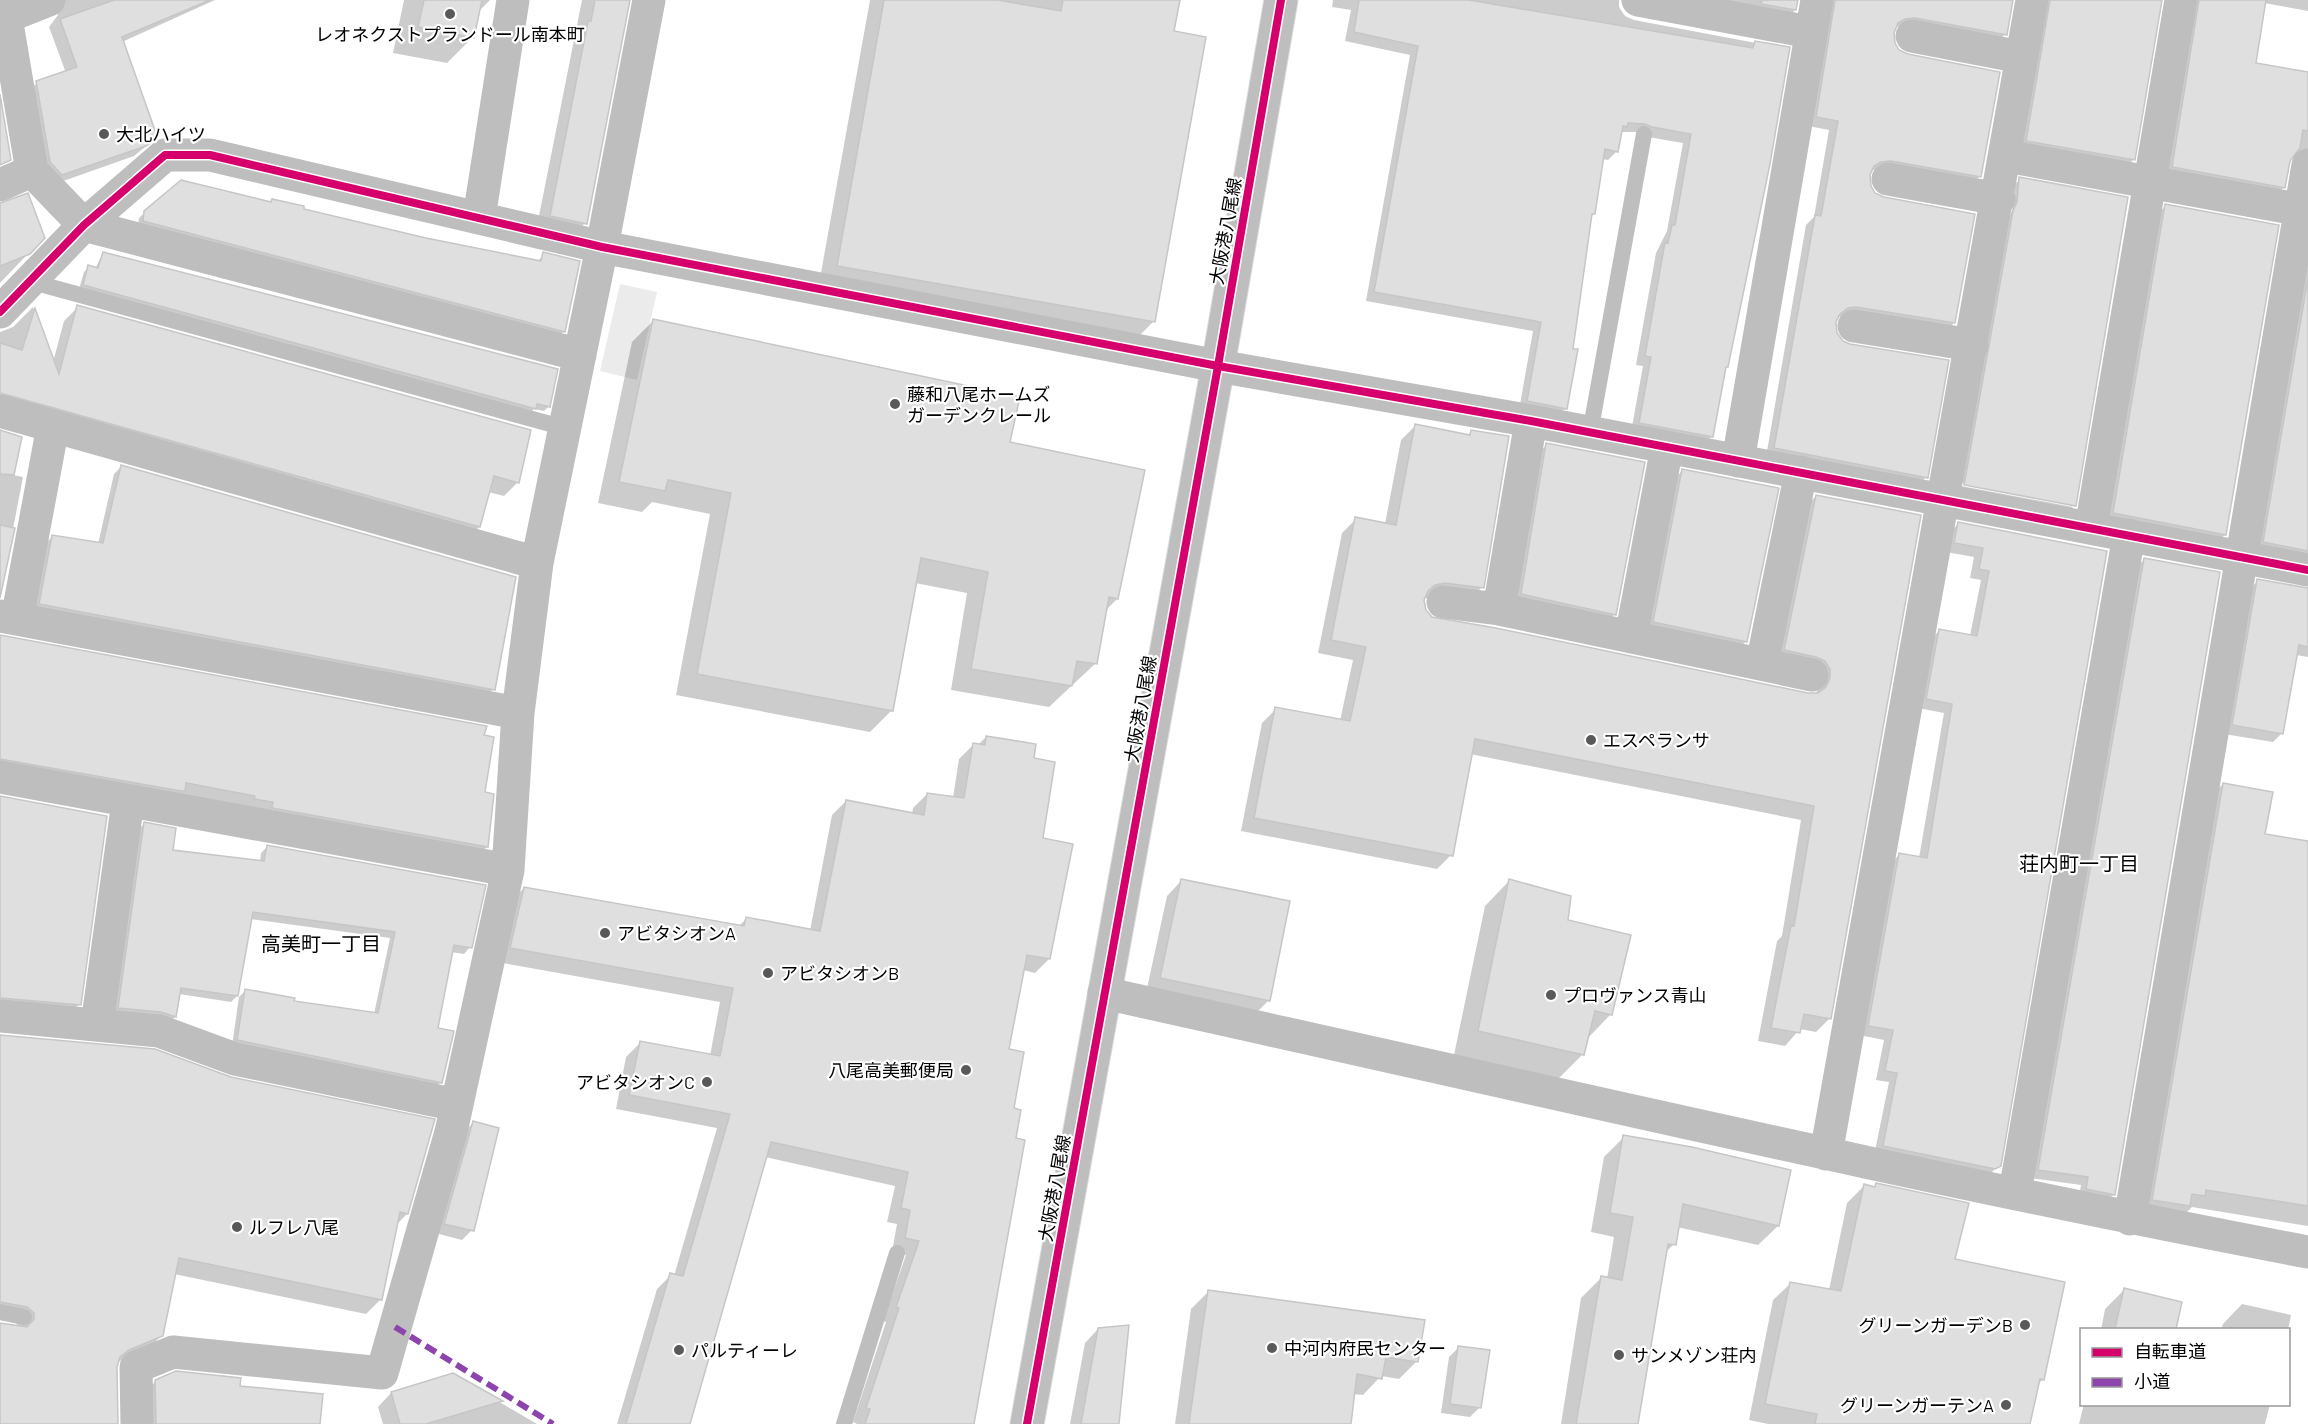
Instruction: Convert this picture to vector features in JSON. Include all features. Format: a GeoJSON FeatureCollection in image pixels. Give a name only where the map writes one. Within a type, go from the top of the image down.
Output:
{"type":"FeatureCollection","features":[{"type":"Feature","properties":{"kind":"street"},"geometry":{"type":"LineString","coordinates":[[49,0],[5,9],[32,171],[84,225],[580,355]]}},
{"type":"Feature","properties":{"kind":"street"},"geometry":{"type":"LineString","coordinates":[[479,218],[513,0]]}},
{"type":"Feature","properties":{"kind":"street"},"geometry":{"type":"LineString","coordinates":[[137,1424],[136,1367],[173,1352],[382,1373],[457,1105],[508,870],[518,713],[537,563],[602,247],[649,0]]}},
{"type":"Feature","properties":{"kind":"street","name":"大阪港八尾線"},"geometry":{"type":"LineString","coordinates":[[1027,1424],[1218,366],[1281,0]]}},
{"type":"Feature","properties":{"kind":"street"},"geometry":{"type":"LineString","coordinates":[[1638,0],[1810,32]]}},
{"type":"Feature","properties":{"kind":"street"},"geometry":{"type":"LineString","coordinates":[[1738,461],[1817,0]]}},
{"type":"Feature","properties":{"kind":"street"},"geometry":{"type":"LineString","coordinates":[[1826,1154],[1941,499],[1999,199],[2032,0]]}},
{"type":"Feature","properties":{"kind":"street"},"geometry":{"type":"LineString","coordinates":[[2091,528],[2181,0]]}},
{"type":"Feature","properties":{"kind":"street"},"geometry":{"type":"LineString","coordinates":[[1912,36],[2021,57]]}},
{"type":"Feature","properties":{"kind":"street"},"geometry":{"type":"LineString","coordinates":[[0,312],[84,225],[165,154],[210,155],[602,247],[1218,366],[1531,421],[2308,570]]}},
{"type":"Feature","properties":{"kind":"street"},"geometry":{"type":"LineString","coordinates":[[2006,156],[2304,211]]}},
{"type":"Feature","properties":{"kind":"street"},"geometry":{"type":"LineString","coordinates":[[2130,1219],[2304,211],[2308,165]]}},
{"type":"Feature","properties":{"kind":"street"},"geometry":{"type":"LineString","coordinates":[[0,185],[32,171]]}},
{"type":"Feature","properties":{"kind":"street"},"geometry":{"type":"LineString","coordinates":[[1888,179],[1999,199]]}},
{"type":"Feature","properties":{"kind":"street"},"geometry":{"type":"LineString","coordinates":[[1854,326],[1972,345]]}},
{"type":"Feature","properties":{"kind":"street"},"geometry":{"type":"LineString","coordinates":[[0,411],[537,563]]}},
{"type":"Feature","properties":{"kind":"street"},"geometry":{"type":"LineString","coordinates":[[1499,609],[1531,421]]}},
{"type":"Feature","properties":{"kind":"street"},"geometry":{"type":"LineString","coordinates":[[53,426],[9,618],[518,713]]}},
{"type":"Feature","properties":{"kind":"street"},"geometry":{"type":"LineString","coordinates":[[1631,637],[1667,447]]}},
{"type":"Feature","properties":{"kind":"street"},"geometry":{"type":"LineString","coordinates":[[1762,664],[1802,472]]}},
{"type":"Feature","properties":{"kind":"street"},"geometry":{"type":"LineString","coordinates":[[2015,1192],[2129,535]]}},
{"type":"Feature","properties":{"kind":"street"},"geometry":{"type":"LineString","coordinates":[[1443,602],[1499,609],[1812,675]]}},
{"type":"Feature","properties":{"kind":"street"},"geometry":{"type":"LineString","coordinates":[[0,777],[508,870]]}},
{"type":"Feature","properties":{"kind":"street"},"geometry":{"type":"LineString","coordinates":[[97,1025],[128,801]]}},
{"type":"Feature","properties":{"kind":"street"},"geometry":{"type":"LineString","coordinates":[[1104,993],[1826,1154],[2015,1192],[2130,1219],[2308,1252]]}},
{"type":"Feature","properties":{"kind":"street"},"geometry":{"type":"LineString","coordinates":[[0,1016],[159,1032],[235,1059],[457,1105]]}},
{"type":"Feature","properties":{"kind":"lane"},"geometry":{"type":"LineString","coordinates":[[1590,433],[1644,134]]}},
{"type":"Feature","properties":{"kind":"lane"},"geometry":{"type":"LineString","coordinates":[[30,281],[565,428]]}},
{"type":"Feature","properties":{"kind":"lane"},"geometry":{"type":"LineString","coordinates":[[844,1424],[897,1253]]}},
{"type":"Feature","properties":{"kind":"lane"},"geometry":{"type":"LineString","coordinates":[[0,1312],[24,1317]]}},
{"type":"Feature","properties":{"kind":"shaded area"},"geometry":{"type":"Polygon","coordinates":[[[620,284],[657,292],[637,380],[600,371],[620,284]]]}},
{"type":"Feature","properties":{"kind":"building"},"geometry":{"type":"Polygon","coordinates":[[[114,0],[210,0],[122,37],[158,139],[146,146],[62,175],[50,162],[36,81],[77,67],[60,19],[114,0]]]}},
{"type":"Feature","properties":{"kind":"building","name":"レオネクストプランドール南本町"},"geometry":{"type":"Polygon","coordinates":[[[424,0],[482,0],[474,38],[418,27],[424,0]]]}},
{"type":"Feature","properties":{"kind":"building"},"geometry":{"type":"Polygon","coordinates":[[[595,0],[630,0],[587,224],[550,216],[588,21],[591,21],[595,0]]]}},
{"type":"Feature","properties":{"kind":"building"},"geometry":{"type":"Polygon","coordinates":[[[884,0],[998,0],[1061,11],[1063,0],[1180,0],[1174,31],[1206,37],[1155,322],[837,266],[884,0]]]}},
{"type":"Feature","properties":{"kind":"building"},"geometry":{"type":"Polygon","coordinates":[[[1359,0],[1469,0],[1753,48],[1755,41],[1790,47],[1770,164],[1713,437],[1639,423],[1651,357],[1645,356],[1665,242],[1668,243],[1672,225],[1675,225],[1691,134],[1645,124],[1628,123],[1627,127],[1623,126],[1618,152],[1605,149],[1595,214],[1592,214],[1573,349],[1578,349],[1567,409],[1527,401],[1541,322],[1374,292],[1418,46],[1354,32],[1359,0]]]}},
{"type":"Feature","properties":{"kind":"building"},"geometry":{"type":"Polygon","coordinates":[[[1762,0],[1798,0],[1796,10],[1761,4],[1762,0]]]}},
{"type":"Feature","properties":{"kind":"building"},"geometry":{"type":"Polygon","coordinates":[[[1835,0],[2013,0],[2007,35],[1915,18],[1905,19],[1898,23],[1894,33],[1895,43],[1899,50],[1908,54],[2000,72],[1981,177],[1891,161],[1881,162],[1874,166],[1870,175],[1871,186],[1875,193],[1884,197],[1975,214],[1955,323],[1856,307],[1848,308],[1840,314],[1836,322],[1837,333],[1843,341],[1850,344],[1949,360],[1928,478],[1774,448],[1815,215],[1821,216],[1838,121],[1816,117],[1835,0]]]}},
{"type":"Feature","properties":{"kind":"building"},"geometry":{"type":"Polygon","coordinates":[[[2050,0],[2162,0],[2135,160],[2026,141],[2050,0]]]}},
{"type":"Feature","properties":{"kind":"building"},"geometry":{"type":"Polygon","coordinates":[[[2199,0],[2266,0],[2256,63],[2308,72],[2308,131],[2303,130],[2300,148],[2290,161],[2285,188],[2172,167],[2199,0]]]}},
{"type":"Feature","properties":{"kind":"building"},"geometry":{"type":"Polygon","coordinates":[[[0,94],[11,160],[0,165],[0,94]]]}},
{"type":"Feature","properties":{"kind":"building"},"geometry":{"type":"Polygon","coordinates":[[[2019,177],[2128,197],[2076,506],[1964,485],[2013,211],[2017,202],[2019,177]]]}},
{"type":"Feature","properties":{"kind":"building"},"geometry":{"type":"Polygon","coordinates":[[[181,180],[271,202],[272,199],[304,206],[304,209],[426,238],[541,261],[543,252],[580,261],[565,332],[143,221],[144,211],[181,180]]]}},
{"type":"Feature","properties":{"kind":"building"},"geometry":{"type":"Polygon","coordinates":[[[28,193],[45,238],[30,254],[0,266],[0,203],[28,193]]]}},
{"type":"Feature","properties":{"kind":"building"},"geometry":{"type":"Polygon","coordinates":[[[2165,204],[2279,225],[2226,535],[2113,513],[2165,204]]]}},
{"type":"Feature","properties":{"kind":"building"},"geometry":{"type":"Polygon","coordinates":[[[103,252],[558,369],[550,407],[537,404],[536,409],[83,285],[88,265],[98,268],[103,252]]]}},
{"type":"Feature","properties":{"kind":"building"},"geometry":{"type":"Polygon","coordinates":[[[2308,278],[2308,551],[2263,542],[2308,278]]]}},
{"type":"Feature","properties":{"kind":"building"},"geometry":{"type":"Polygon","coordinates":[[[77,305],[531,430],[519,483],[494,476],[480,527],[0,393],[0,343],[22,350],[35,308],[59,374],[77,305]]]}},
{"type":"Feature","properties":{"kind":"building"},"geometry":{"type":"Polygon","coordinates":[[[653,319],[1020,397],[1010,442],[1145,470],[1118,599],[1109,597],[1097,664],[1077,661],[1072,686],[971,669],[988,572],[921,558],[893,711],[697,674],[731,493],[668,480],[665,491],[619,482],[653,319]]]}},
{"type":"Feature","properties":{"kind":"building"},"geometry":{"type":"Polygon","coordinates":[[[1415,424],[1470,435],[1471,430],[1509,436],[1484,588],[1445,583],[1435,585],[1428,591],[1424,600],[1426,610],[1432,617],[1496,628],[1808,693],[1818,693],[1826,687],[1830,678],[1830,669],[1825,661],[1816,657],[1784,650],[1816,495],[1921,515],[1831,1019],[1804,1014],[1800,1033],[1771,1028],[1791,925],[1794,926],[1814,806],[1475,739],[1453,856],[1254,818],[1275,707],[1350,721],[1366,647],[1331,640],[1355,517],[1396,525],[1415,424]]]}},
{"type":"Feature","properties":{"kind":"building"},"geometry":{"type":"Polygon","coordinates":[[[0,430],[22,437],[14,475],[0,474],[0,430]]]}},
{"type":"Feature","properties":{"kind":"building"},"geometry":{"type":"Polygon","coordinates":[[[1546,443],[1645,462],[1616,615],[1521,594],[1546,443]]]}},
{"type":"Feature","properties":{"kind":"building"},"geometry":{"type":"Polygon","coordinates":[[[121,465],[516,577],[495,690],[39,604],[52,535],[103,543],[121,465]]]}},
{"type":"Feature","properties":{"kind":"building"},"geometry":{"type":"Polygon","coordinates":[[[1682,469],[1779,488],[1747,642],[1653,622],[1682,469]]]}},
{"type":"Feature","properties":{"kind":"building"},"geometry":{"type":"Polygon","coordinates":[[[1958,522],[2107,551],[2001,1166],[1995,1169],[1883,1146],[1897,1073],[1885,1071],[1893,1030],[1868,1026],[1899,853],[1927,858],[1952,704],[1926,699],[1939,629],[1977,636],[1989,571],[1979,569],[1983,548],[1954,543],[1958,522]]]}},
{"type":"Feature","properties":{"kind":"building"},"geometry":{"type":"Polygon","coordinates":[[[0,525],[15,528],[0,598],[0,525]]]}},
{"type":"Feature","properties":{"kind":"building"},"geometry":{"type":"Polygon","coordinates":[[[2144,558],[2220,572],[2115,1195],[2086,1189],[2088,1177],[2038,1170],[2144,558]]]}},
{"type":"Feature","properties":{"kind":"building"},"geometry":{"type":"Polygon","coordinates":[[[2257,579],[2308,588],[2308,647],[2299,645],[2283,734],[2232,725],[2257,579]]]}},
{"type":"Feature","properties":{"kind":"building"},"geometry":{"type":"Polygon","coordinates":[[[0,635],[487,726],[484,735],[494,737],[485,792],[494,794],[488,847],[272,808],[273,802],[254,799],[255,796],[186,783],[185,791],[181,791],[0,759],[0,635]]]}},
{"type":"Feature","properties":{"kind":"building"},"geometry":{"type":"Polygon","coordinates":[[[986,736],[1036,744],[1034,758],[1055,762],[1043,838],[1073,844],[1050,959],[1027,955],[1009,1049],[1024,1052],[1014,1108],[1021,1110],[1016,1138],[1025,1140],[974,1424],[865,1424],[870,1409],[866,1408],[899,1308],[896,1307],[919,1241],[905,1238],[910,1210],[901,1208],[908,1172],[771,1142],[690,1424],[626,1424],[670,1273],[683,1276],[730,1114],[629,1095],[640,1041],[720,1056],[733,988],[510,948],[524,887],[744,926],[746,917],[820,931],[846,800],[924,815],[927,793],[964,798],[973,743],[985,745],[986,736]]]}},
{"type":"Feature","properties":{"kind":"building"},"geometry":{"type":"Polygon","coordinates":[[[2223,783],[2273,792],[2265,834],[2308,841],[2308,1206],[2206,1190],[2205,1196],[2192,1194],[2190,1206],[2152,1200],[2223,783]]]}},
{"type":"Feature","properties":{"kind":"building"},"geometry":{"type":"Polygon","coordinates":[[[0,796],[107,816],[81,1005],[0,998],[0,796]]]}},
{"type":"Feature","properties":{"kind":"building"},"geometry":{"type":"Polygon","coordinates":[[[144,822],[176,828],[173,850],[264,861],[267,845],[486,885],[472,948],[454,945],[438,1028],[454,1031],[442,1083],[237,1040],[245,989],[295,998],[294,1001],[378,1013],[395,932],[253,912],[238,996],[181,988],[176,1017],[161,1012],[118,1008],[144,822]]]}},
{"type":"Feature","properties":{"kind":"building"},"geometry":{"type":"Polygon","coordinates":[[[1181,879],[1290,901],[1270,1001],[1160,978],[1181,879]]]}},
{"type":"Feature","properties":{"kind":"building","name":"プロヴァンス青山"},"geometry":{"type":"Polygon","coordinates":[[[1509,879],[1571,896],[1568,920],[1631,935],[1612,1015],[1595,1011],[1584,1055],[1478,1031],[1509,879]]]}},
{"type":"Feature","properties":{"kind":"building"},"geometry":{"type":"Polygon","coordinates":[[[0,1035],[155,1049],[231,1077],[435,1119],[408,1214],[400,1212],[382,1300],[179,1258],[163,1336],[129,1350],[120,1357],[117,1367],[118,1424],[0,1424],[0,1323],[27,1327],[34,1319],[34,1313],[27,1307],[0,1302],[0,1035]]]}},
{"type":"Feature","properties":{"kind":"building"},"geometry":{"type":"Polygon","coordinates":[[[473,1121],[499,1128],[474,1231],[444,1224],[473,1121]]]}},
{"type":"Feature","properties":{"kind":"building"},"geometry":{"type":"Polygon","coordinates":[[[1623,1135],[1692,1147],[1791,1170],[1779,1226],[1683,1204],[1676,1245],[1668,1244],[1638,1424],[1576,1424],[1601,1276],[1622,1280],[1633,1217],[1610,1213],[1623,1135]]]}},
{"type":"Feature","properties":{"kind":"building"},"geometry":{"type":"Polygon","coordinates":[[[1876,1183],[1969,1203],[1955,1259],[2065,1282],[2044,1380],[2040,1379],[2030,1424],[1815,1424],[1817,1414],[1765,1404],[1790,1282],[1841,1291],[1864,1184],[1875,1187],[1876,1183]]]}},
{"type":"Feature","properties":{"kind":"building"},"geometry":{"type":"Polygon","coordinates":[[[2124,1288],[2182,1302],[2176,1328],[2115,1328],[2124,1288]]]}},
{"type":"Feature","properties":{"kind":"building","name":"中河内府民センター"},"geometry":{"type":"Polygon","coordinates":[[[1208,1290],[1425,1320],[1418,1362],[1386,1357],[1382,1379],[1357,1374],[1351,1424],[1189,1424],[1208,1290]]]}},
{"type":"Feature","properties":{"kind":"building"},"geometry":{"type":"Polygon","coordinates":[[[1129,1325],[1119,1424],[1081,1424],[1098,1328],[1129,1325]]]}},
{"type":"Feature","properties":{"kind":"building"},"geometry":{"type":"Polygon","coordinates":[[[1458,1346],[1490,1350],[1481,1408],[1450,1404],[1458,1346]]]}},
{"type":"Feature","properties":{"kind":"building"},"geometry":{"type":"Polygon","coordinates":[[[176,1371],[241,1378],[240,1386],[323,1394],[320,1424],[156,1424],[155,1380],[176,1371]]]}},
{"type":"Feature","properties":{"kind":"building"},"geometry":{"type":"Polygon","coordinates":[[[453,1373],[503,1401],[426,1424],[400,1424],[391,1392],[453,1373]]]}},
{"type":"Feature","properties":{"kind":"marked path"},"geometry":{"type":"LineString","coordinates":[[395,1327],[553,1424]]}},
{"type":"Feature","properties":{"kind":"cycle path"},"geometry":{"type":"LineString","coordinates":[[1027,1424],[1218,366],[1281,0]]}},
{"type":"Feature","properties":{"kind":"cycle path"},"geometry":{"type":"LineString","coordinates":[[0,312],[84,225],[165,155],[210,155],[602,247],[1218,366],[1531,421],[2308,570]]}},
{"type":"Feature","properties":{"kind":"place","name":"レオネクストプランドール南本町"},"geometry":{"type":"Point","coordinates":[450,14]}},
{"type":"Feature","properties":{"kind":"place","name":"大北ハイツ"},"geometry":{"type":"Point","coordinates":[104,134]}},
{"type":"Feature","properties":{"kind":"place","name":"藤和八尾ホームズ ガーデンクレール"},"geometry":{"type":"Point","coordinates":[895,404]}},
{"type":"Feature","properties":{"kind":"place","name":"エスペランサ"},"geometry":{"type":"Point","coordinates":[1591,740]}},
{"type":"Feature","properties":{"kind":"place","name":"アビタシオンA"},"geometry":{"type":"Point","coordinates":[605,933]}},
{"type":"Feature","properties":{"kind":"place","name":"アビタシオンB"},"geometry":{"type":"Point","coordinates":[768,973]}},
{"type":"Feature","properties":{"kind":"place","name":"プロヴァンス青山"},"geometry":{"type":"Point","coordinates":[1551,995]}},
{"type":"Feature","properties":{"kind":"place","name":"八尾高美郵便局"},"geometry":{"type":"Point","coordinates":[966,1070]}},
{"type":"Feature","properties":{"kind":"place","name":"アビタシオンC"},"geometry":{"type":"Point","coordinates":[707,1082]}},
{"type":"Feature","properties":{"kind":"place","name":"ルフレ八尾"},"geometry":{"type":"Point","coordinates":[237,1227]}},
{"type":"Feature","properties":{"kind":"place","name":"グリーンガーデンB"},"geometry":{"type":"Point","coordinates":[2025,1325]}},
{"type":"Feature","properties":{"kind":"place","name":"中河内府民センター"},"geometry":{"type":"Point","coordinates":[1272,1348]}},
{"type":"Feature","properties":{"kind":"place","name":"パルティーレ"},"geometry":{"type":"Point","coordinates":[679,1350]}},
{"type":"Feature","properties":{"kind":"place","name":"サンメゾン荘内"},"geometry":{"type":"Point","coordinates":[1619,1355]}},
{"type":"Feature","properties":{"kind":"place","name":"グリーンガーテンA"},"geometry":{"type":"Point","coordinates":[2006,1405]}},
{"type":"Feature","properties":{"kind":"district","name":"荘内町一丁目"},"geometry":{"type":"Point","coordinates":[2079,863]}},
{"type":"Feature","properties":{"kind":"district","name":"高美町一丁目"},"geometry":{"type":"Point","coordinates":[321,943]}}]}
